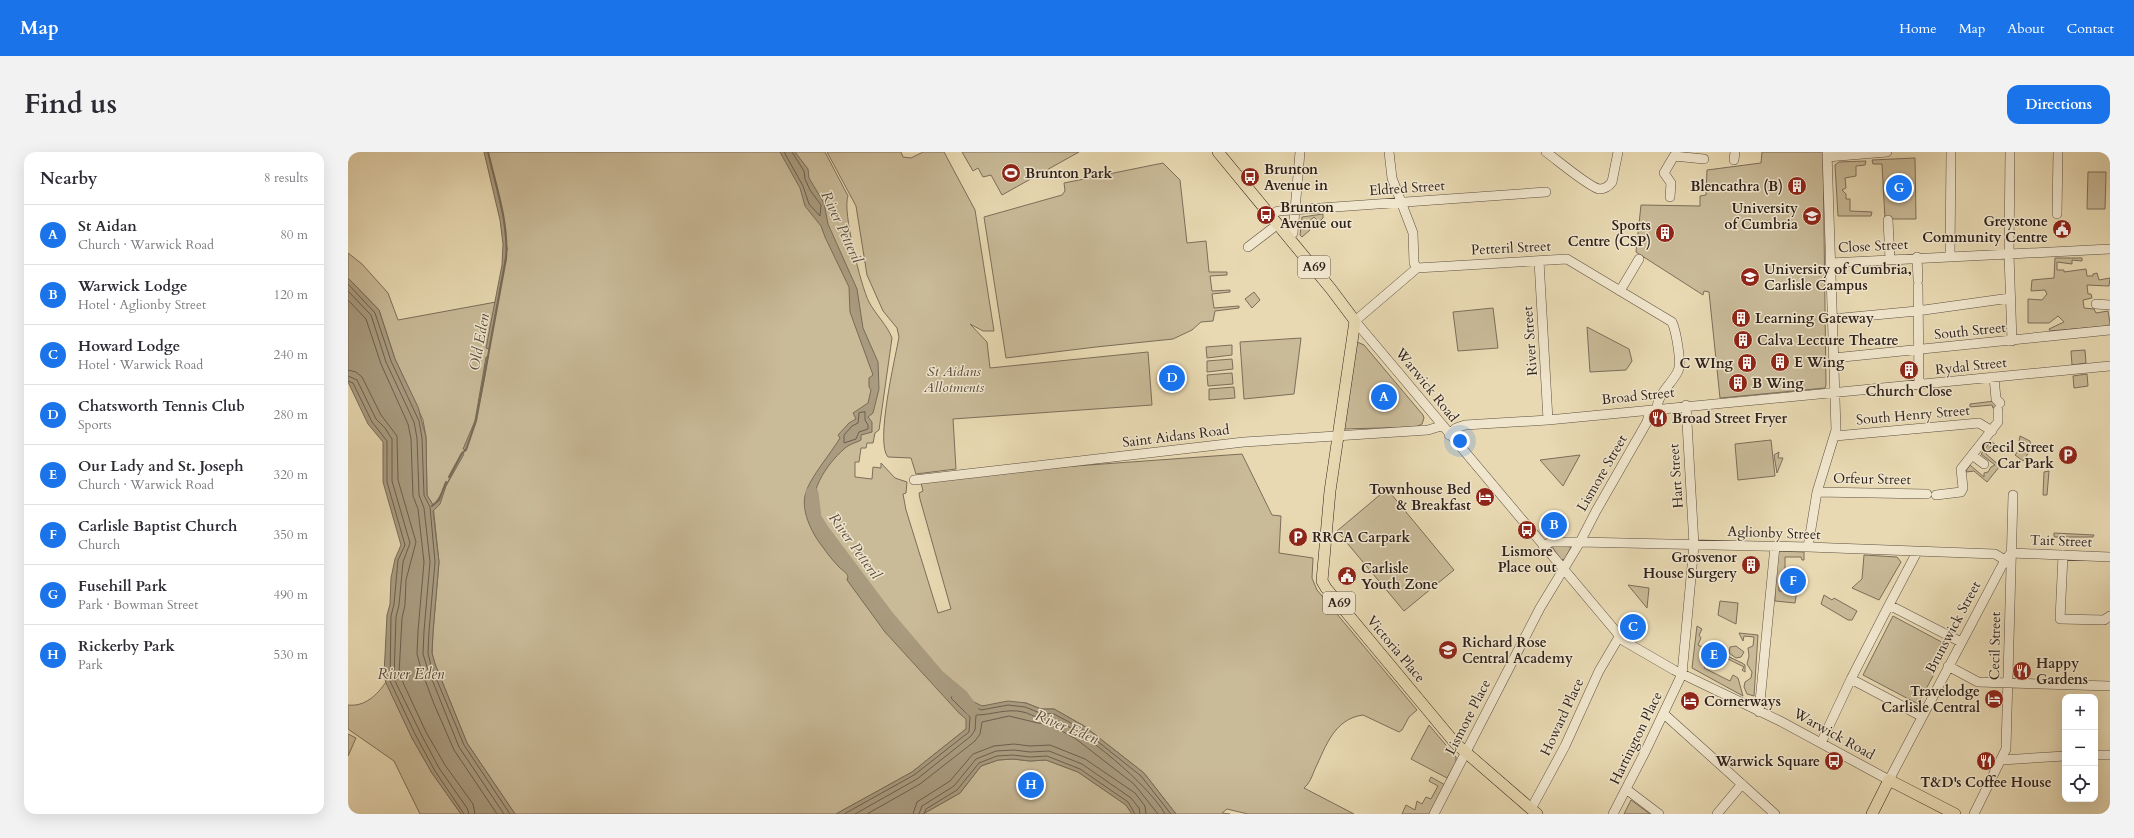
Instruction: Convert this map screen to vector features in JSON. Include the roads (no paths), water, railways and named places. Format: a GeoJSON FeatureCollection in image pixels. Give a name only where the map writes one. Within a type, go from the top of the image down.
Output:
{"type":"FeatureCollection","features":[{"type":"Feature","properties":{"kind":"main road","name":"Warwick Road"},"geometry":{"type":"LineString","coordinates":[[1218,152],[1289,237],[1355,321]]}},
{"type":"Feature","properties":{"kind":"main road","name":"Victoria Place"},"geometry":{"type":"LineString","coordinates":[[1355,321],[1337,436],[1325,536],[1322,581],[1326,588],[1399,676],[1465,753],[1534,812]]}},
{"type":"Feature","properties":{"kind":"main road","name":"Warwick Road"},"geometry":{"type":"LineString","coordinates":[[1888,780],[1955,814]]}},
{"type":"Feature","properties":{"kind":"main road"},"geometry":{"type":"LineString","coordinates":[[1872,814],[1888,780]]}},
{"type":"Feature","properties":{"kind":"street"},"geometry":{"type":"LineString","coordinates":[[1289,237],[1293,233],[1300,152]]}},
{"type":"Feature","properties":{"kind":"street"},"geometry":{"type":"LineString","coordinates":[[1355,321],[1417,268],[1414,263],[1413,233],[1392,178],[1389,152]]}},
{"type":"Feature","properties":{"kind":"street"},"geometry":{"type":"LineString","coordinates":[[1546,152],[1583,180],[1601,189],[1612,182],[1618,152]]}},
{"type":"Feature","properties":{"kind":"street"},"geometry":{"type":"LineString","coordinates":[[1808,547],[1817,492],[1835,436],[1827,154],[1887,152]]}},
{"type":"Feature","properties":{"kind":"street"},"geometry":{"type":"LineString","coordinates":[[1950,256],[1951,152]]}},
{"type":"Feature","properties":{"kind":"street"},"geometry":{"type":"LineString","coordinates":[[2010,152],[2009,254],[2012,341]]}},
{"type":"Feature","properties":{"kind":"street"},"geometry":{"type":"LineString","coordinates":[[2057,214],[2058,152]]}},
{"type":"Feature","properties":{"kind":"street"},"geometry":{"type":"LineString","coordinates":[[1670,197],[1671,183],[1660,172],[1674,154],[1704,159]]}},
{"type":"Feature","properties":{"kind":"street","name":"Eldred Street"},"geometry":{"type":"LineString","coordinates":[[1271,215],[1275,212],[1294,210],[1546,192]]}},
{"type":"Feature","properties":{"kind":"street"},"geometry":{"type":"LineString","coordinates":[[1888,220],[1890,259]]}},
{"type":"Feature","properties":{"kind":"street"},"geometry":{"type":"LineString","coordinates":[[1248,247],[1278,224]]}},
{"type":"Feature","properties":{"kind":"street","name":"Close Street"},"geometry":{"type":"LineString","coordinates":[[1830,263],[1917,257],[2110,249]]}},
{"type":"Feature","properties":{"kind":"street"},"geometry":{"type":"LineString","coordinates":[[1917,257],[1919,385]]}},
{"type":"Feature","properties":{"kind":"street","name":"Petteril Street"},"geometry":{"type":"LineString","coordinates":[[1417,268],[1567,259],[1668,319],[1675,329],[1679,368],[1654,409]]}},
{"type":"Feature","properties":{"kind":"street"},"geometry":{"type":"LineString","coordinates":[[1620,291],[1639,259]]}},
{"type":"Feature","properties":{"kind":"street","name":"River Street"},"geometry":{"type":"LineString","coordinates":[[1539,261],[1548,420]]}},
{"type":"Feature","properties":{"kind":"street"},"geometry":{"type":"LineString","coordinates":[[1832,318],[1917,310],[2010,298]]}},
{"type":"Feature","properties":{"kind":"street"},"geometry":{"type":"LineString","coordinates":[[2096,304],[2110,305]]}},
{"type":"Feature","properties":{"kind":"street","name":"Warwick Road"},"geometry":{"type":"LineString","coordinates":[[1355,321],[1441,426],[1619,637],[1682,674],[1821,743],[1888,780]]}},
{"type":"Feature","properties":{"kind":"street","name":"South Street"},"geometry":{"type":"LineString","coordinates":[[1833,358],[2110,330]]}},
{"type":"Feature","properties":{"kind":"street","name":"Rydal Street"},"geometry":{"type":"LineString","coordinates":[[1834,393],[2110,366]]}},
{"type":"Feature","properties":{"kind":"street"},"geometry":{"type":"LineString","coordinates":[[1936,495],[1961,492],[1963,488],[1961,469],[1998,422],[1999,406],[1996,399],[1994,377]]}},
{"type":"Feature","properties":{"kind":"street","name":"Broad Street"},"geometry":{"type":"LineString","coordinates":[[1449,435],[1456,428],[1465,425],[1548,420],[1686,405],[1834,393]]}},
{"type":"Feature","properties":{"kind":"street","name":"Hart Street"},"geometry":{"type":"LineString","coordinates":[[1682,674],[1694,545],[1686,405]]}},
{"type":"Feature","properties":{"kind":"street","name":"Lismore Street"},"geometry":{"type":"LineString","coordinates":[[1563,571],[1654,409]]}},
{"type":"Feature","properties":{"kind":"street","name":"South Henry Street"},"geometry":{"type":"LineString","coordinates":[[1835,436],[1979,423],[1992,431]]}},
{"type":"Feature","properties":{"kind":"street","name":"Saint Aidans Road"},"geometry":{"type":"LineString","coordinates":[[914,480],[1244,442],[1428,430],[1441,426]]}},
{"type":"Feature","properties":{"kind":"street"},"geometry":{"type":"LineString","coordinates":[[1972,455],[1984,464]]}},
{"type":"Feature","properties":{"kind":"street","name":"Orfeur Street"},"geometry":{"type":"LineString","coordinates":[[1817,492],[1927,494]]}},
{"type":"Feature","properties":{"kind":"street","name":"Cecil Street"},"geometry":{"type":"LineString","coordinates":[[1974,814],[2002,760],[2006,749],[2013,495]]}},
{"type":"Feature","properties":{"kind":"street","name":"Aglionby Street"},"geometry":{"type":"LineString","coordinates":[[1543,546],[1551,542],[1775,546],[1995,554],[2005,560]]}},
{"type":"Feature","properties":{"kind":"street"},"geometry":{"type":"LineString","coordinates":[[1759,712],[1775,546]]}},
{"type":"Feature","properties":{"kind":"street"},"geometry":{"type":"LineString","coordinates":[[1821,743],[1851,679],[1917,552]]}},
{"type":"Feature","properties":{"kind":"street","name":"Tait Street"},"geometry":{"type":"LineString","coordinates":[[2011,553],[2110,557]]}},
{"type":"Feature","properties":{"kind":"street","name":"Brunswick Street"},"geometry":{"type":"LineString","coordinates":[[1888,780],[2005,560],[2011,553]]}},
{"type":"Feature","properties":{"kind":"street"},"geometry":{"type":"LineString","coordinates":[[2063,555],[2060,619],[2104,620],[2108,615],[2110,616]]}},
{"type":"Feature","properties":{"kind":"street","name":"Lismore Place"},"geometry":{"type":"LineString","coordinates":[[1434,814],[1525,635],[1563,571]]}},
{"type":"Feature","properties":{"kind":"street"},"geometry":{"type":"LineString","coordinates":[[1889,604],[1961,642]]}},
{"type":"Feature","properties":{"kind":"street","name":"Howard Place"},"geometry":{"type":"LineString","coordinates":[[1534,812],[1599,671],[1619,637]]}},
{"type":"Feature","properties":{"kind":"street"},"geometry":{"type":"LineString","coordinates":[[1948,666],[1978,682],[2110,686]]}},
{"type":"Feature","properties":{"kind":"street","name":"Hartington Place"},"geometry":{"type":"LineString","coordinates":[[1613,814],[1664,714],[1682,674]]}},
{"type":"Feature","properties":{"kind":"street"},"geometry":{"type":"LineString","coordinates":[[1851,679],[1921,716]]}},
{"type":"Feature","properties":{"kind":"street"},"geometry":{"type":"LineString","coordinates":[[1664,714],[1775,814]]}},
{"type":"Feature","properties":{"kind":"street"},"geometry":{"type":"LineString","coordinates":[[2098,755],[2110,755]]}},
{"type":"Feature","properties":{"kind":"street"},"geometry":{"type":"LineString","coordinates":[[2002,760],[2062,756]]}},
{"type":"Feature","properties":{"kind":"street"},"geometry":{"type":"LineString","coordinates":[[1717,814],[1742,784]]}},
{"type":"Feature","properties":{"kind":"street"},"geometry":{"type":"LineString","coordinates":[[1626,789],[1659,814]]}},
{"type":"Feature","properties":{"kind":"water"},"geometry":{"type":"Polygon","coordinates":[[[484,152],[488,152],[503,215],[507,249],[489,349],[486,348],[502,265],[503,244],[500,220],[484,152]]]}},
{"type":"Feature","properties":{"kind":"water","name":"River Eden"},"geometry":{"type":"Polygon","coordinates":[[[780,152],[795,152],[808,169],[809,178],[824,203],[828,224],[857,289],[863,328],[878,362],[879,389],[873,413],[868,417],[872,422],[872,432],[861,435],[861,440],[846,447],[825,471],[816,489],[813,509],[815,518],[887,616],[948,685],[962,696],[982,706],[1008,701],[1026,703],[1041,709],[1054,709],[1084,726],[1144,773],[1176,814],[1132,814],[1126,805],[1078,772],[1046,760],[1030,761],[1013,759],[998,760],[981,766],[960,793],[923,814],[836,814],[912,772],[966,729],[966,719],[885,632],[847,580],[848,576],[828,554],[818,540],[808,520],[804,506],[808,486],[840,438],[838,435],[849,423],[856,419],[853,413],[868,403],[871,390],[869,387],[869,378],[873,375],[850,312],[849,287],[821,226],[805,206],[800,188],[780,152]]]}},
{"type":"Feature","properties":{"kind":"water","name":"River Eden"},"geometry":{"type":"Polygon","coordinates":[[[348,278],[379,310],[395,359],[418,407],[426,437],[427,495],[433,505],[444,489],[462,453],[464,454],[446,486],[440,504],[433,511],[439,562],[432,653],[467,743],[515,814],[461,814],[432,773],[412,738],[386,683],[384,675],[387,615],[390,604],[391,578],[395,559],[401,545],[383,482],[383,442],[368,424],[348,382],[348,278]]]}},
{"type":"Feature","properties":{"kind":"water"},"geometry":{"type":"Polygon","coordinates":[[[486,357],[488,357],[482,392],[475,421],[486,357]]]}},
{"type":"Feature","properties":{"kind":"water"},"geometry":{"type":"Polygon","coordinates":[[[475,421],[466,450],[463,449],[475,421]]]}},
{"type":"Feature","properties":{"kind":"waterway","name":"Old Eden"},"geometry":{"type":"LineString","coordinates":[[449,477],[462,453],[466,450],[476,421],[506,259],[506,232],[504,218],[488,152]]}},
{"type":"Feature","properties":{"kind":"waterway","name":"Old Eden"},"geometry":{"type":"LineString","coordinates":[[432,506],[439,500],[446,482]]}},
{"type":"Feature","properties":{"kind":"waterway","name":"River Petteril"},"geometry":{"type":"LineString","coordinates":[[812,493],[815,518],[824,532],[887,616],[938,676],[962,696],[972,710]]}},
{"type":"Feature","properties":{"kind":"place","name":"Brunton Park"},"geometry":{"type":"Point","coordinates":[1011,173]}},
{"type":"Feature","properties":{"kind":"place","name":"Brunton Avenue in"},"geometry":{"type":"Point","coordinates":[1250,177]}},
{"type":"Feature","properties":{"kind":"place","name":"Blencathra (B)"},"geometry":{"type":"Point","coordinates":[1797,186]}},
{"type":"Feature","properties":{"kind":"place","name":"Fusehill Park"},"geometry":{"type":"Point","coordinates":[1899,188]}},
{"type":"Feature","properties":{"kind":"place","name":"Brunton Avenue out"},"geometry":{"type":"Point","coordinates":[1266,215]}},
{"type":"Feature","properties":{"kind":"place","name":"University of Cumbria"},"geometry":{"type":"Point","coordinates":[1812,216]}},
{"type":"Feature","properties":{"kind":"place","name":"Greystone Community Centre"},"geometry":{"type":"Point","coordinates":[2062,229]}},
{"type":"Feature","properties":{"kind":"place","name":"Sports Centre (CSP)"},"geometry":{"type":"Point","coordinates":[1665,233]}},
{"type":"Feature","properties":{"kind":"place","name":"University of Cumbria, Carlisle Campus"},"geometry":{"type":"Point","coordinates":[1750,277]}},
{"type":"Feature","properties":{"kind":"place","name":"Learning Gateway"},"geometry":{"type":"Point","coordinates":[1741,318]}},
{"type":"Feature","properties":{"kind":"place","name":"Calva Lecture Theatre"},"geometry":{"type":"Point","coordinates":[1743,340]}},
{"type":"Feature","properties":{"kind":"place","name":"E Wing"},"geometry":{"type":"Point","coordinates":[1780,362]}},
{"type":"Feature","properties":{"kind":"place","name":"C WIng"},"geometry":{"type":"Point","coordinates":[1747,363]}},
{"type":"Feature","properties":{"kind":"place","name":"Church Close"},"geometry":{"type":"Point","coordinates":[1909,370]}},
{"type":"Feature","properties":{"kind":"place","name":"Chatsworth Tennis Club"},"geometry":{"type":"Point","coordinates":[1172,378]}},
{"type":"Feature","properties":{"kind":"place","name":"B Wing"},"geometry":{"type":"Point","coordinates":[1738,383]}},
{"type":"Feature","properties":{"kind":"place","name":"St Aidan"},"geometry":{"type":"Point","coordinates":[1384,397]}},
{"type":"Feature","properties":{"kind":"place","name":"Broad Street Fryer"},"geometry":{"type":"Point","coordinates":[1658,418]}},
{"type":"Feature","properties":{"kind":"place","name":"Cecil Street Car Park"},"geometry":{"type":"Point","coordinates":[2068,455]}},
{"type":"Feature","properties":{"kind":"place","name":"Townhouse Bed & Breakfast"},"geometry":{"type":"Point","coordinates":[1485,497]}},
{"type":"Feature","properties":{"kind":"place","name":"Warwick Lodge"},"geometry":{"type":"Point","coordinates":[1554,525]}},
{"type":"Feature","properties":{"kind":"place","name":"Lismore Place out"},"geometry":{"type":"Point","coordinates":[1527,530]}},
{"type":"Feature","properties":{"kind":"place","name":"RRCA Carpark"},"geometry":{"type":"Point","coordinates":[1298,537]}},
{"type":"Feature","properties":{"kind":"place","name":"Grosvenor House Surgery"},"geometry":{"type":"Point","coordinates":[1751,565]}},
{"type":"Feature","properties":{"kind":"place","name":"Carlisle Youth Zone"},"geometry":{"type":"Point","coordinates":[1347,576]}},
{"type":"Feature","properties":{"kind":"place","name":"Carlisle Baptist Church"},"geometry":{"type":"Point","coordinates":[1793,581]}},
{"type":"Feature","properties":{"kind":"place","name":"Howard Lodge"},"geometry":{"type":"Point","coordinates":[1633,627]}},
{"type":"Feature","properties":{"kind":"place","name":"Richard Rose Central Academy"},"geometry":{"type":"Point","coordinates":[1448,650]}},
{"type":"Feature","properties":{"kind":"place","name":"Our Lady and St. Joseph"},"geometry":{"type":"Point","coordinates":[1714,655]}},
{"type":"Feature","properties":{"kind":"place","name":"Happy Gardens"},"geometry":{"type":"Point","coordinates":[2022,671]}},
{"type":"Feature","properties":{"kind":"place","name":"Travelodge Carlisle Central"},"geometry":{"type":"Point","coordinates":[1994,699]}},
{"type":"Feature","properties":{"kind":"place","name":"Cornerways"},"geometry":{"type":"Point","coordinates":[1690,701]}},
{"type":"Feature","properties":{"kind":"place","name":"Warwick Square"},"geometry":{"type":"Point","coordinates":[1834,761]}},
{"type":"Feature","properties":{"kind":"place","name":"T&D's Coffee House"},"geometry":{"type":"Point","coordinates":[1986,761]}},
{"type":"Feature","properties":{"kind":"place","name":"Rickerby Park"},"geometry":{"type":"Point","coordinates":[1031,785]}},
{"type":"Feature","properties":{"kind":"park label","name":"St Aidans Allotments"},"geometry":{"type":"Point","coordinates":[954,380]}}]}
